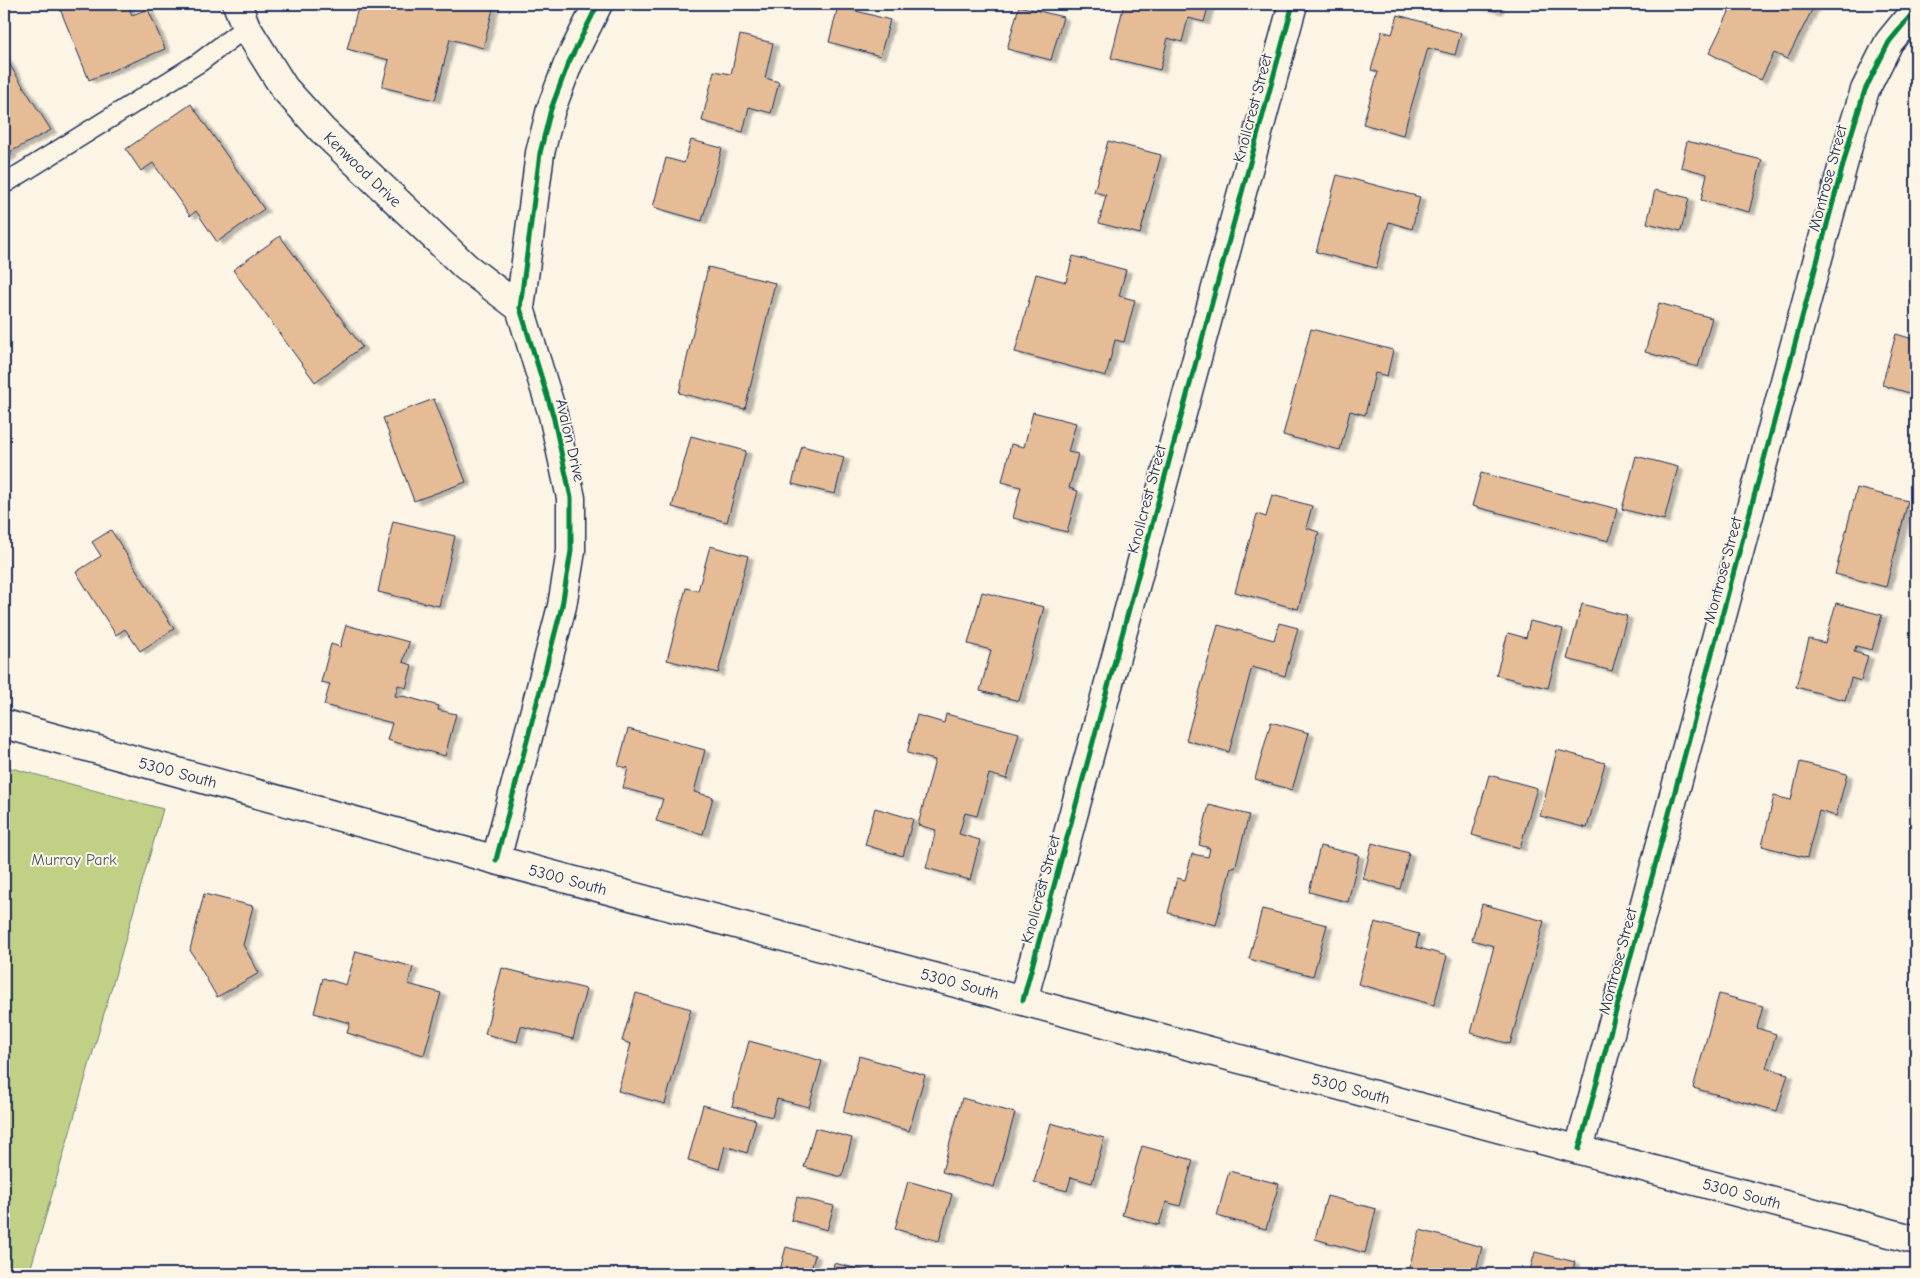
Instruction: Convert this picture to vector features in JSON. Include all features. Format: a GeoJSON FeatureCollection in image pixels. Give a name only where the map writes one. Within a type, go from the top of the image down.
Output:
{"type":"FeatureCollection","features":[{"type":"Feature","properties":{"kind":"street","name":"Avalon Drive"},"geometry":{"type":"LineString","coordinates":[[496,860],[562,606],[571,550],[571,498],[554,415],[520,308],[540,154],[549,118],[568,64],[598,4]]}},
{"type":"Feature","properties":{"kind":"street","name":"Knollcrest Street"},"geometry":{"type":"LineString","coordinates":[[1023,1000],[1293,4]]}},
{"type":"Feature","properties":{"kind":"street","name":"Montrose Street"},"geometry":{"type":"LineString","coordinates":[[1580,1149],[1851,135],[1865,90],[1889,42],[1916,9]]}},
{"type":"Feature","properties":{"kind":"street","name":"Kenwood Drive"},"geometry":{"type":"LineString","coordinates":[[242,16],[284,88],[322,130],[466,267],[520,308]]}},
{"type":"Feature","properties":{"kind":"street","name":"5300 South"},"geometry":{"type":"LineString","coordinates":[[4,724],[496,860],[1916,1240]]}},
{"type":"Feature","properties":{"kind":"lane"},"geometry":{"type":"LineString","coordinates":[[4,184],[200,62],[242,16]]}},
{"type":"Feature","properties":{"kind":"green space","name":"Murray Park"},"geometry":{"type":"Polygon","coordinates":[[[4,766],[163,809],[29,1274],[4,1274],[4,766]]]}},
{"type":"Feature","properties":{"kind":"building"},"geometry":{"type":"Polygon","coordinates":[[[58,4],[127,4],[132,15],[148,9],[165,49],[89,80],[58,4]]]}},
{"type":"Feature","properties":{"kind":"building"},"geometry":{"type":"Polygon","coordinates":[[[359,4],[494,5],[483,48],[450,39],[435,100],[382,87],[389,60],[347,49],[359,4]]]}},
{"type":"Feature","properties":{"kind":"building"},"geometry":{"type":"Polygon","coordinates":[[[1124,4],[1209,4],[1204,22],[1188,18],[1182,42],[1168,38],[1160,70],[1111,58],[1124,4]]]}},
{"type":"Feature","properties":{"kind":"building"},"geometry":{"type":"Polygon","coordinates":[[[1471,4],[1499,4],[1497,11],[1471,4]]]}},
{"type":"Feature","properties":{"kind":"building"},"geometry":{"type":"Polygon","coordinates":[[[1733,4],[1815,4],[1787,59],[1774,53],[1761,80],[1709,53],[1733,4]]]}},
{"type":"Feature","properties":{"kind":"building"},"geometry":{"type":"Polygon","coordinates":[[[838,6],[890,20],[880,56],[829,42],[838,6]]]}},
{"type":"Feature","properties":{"kind":"building"},"geometry":{"type":"Polygon","coordinates":[[[1019,6],[1063,17],[1051,60],[1007,49],[1019,6]]]}},
{"type":"Feature","properties":{"kind":"building"},"geometry":{"type":"Polygon","coordinates":[[[1398,15],[1461,33],[1455,55],[1428,48],[1403,135],[1363,124],[1378,72],[1371,70],[1382,31],[1392,34],[1398,15]]]}},
{"type":"Feature","properties":{"kind":"building"},"geometry":{"type":"Polygon","coordinates":[[[740,35],[773,43],[765,78],[779,82],[771,113],[749,107],[743,132],[702,121],[714,71],[731,74],[740,35]]]}},
{"type":"Feature","properties":{"kind":"building"},"geometry":{"type":"Polygon","coordinates":[[[4,56],[51,130],[10,152],[12,154],[4,159],[4,56]]]}},
{"type":"Feature","properties":{"kind":"building"},"geometry":{"type":"Polygon","coordinates":[[[191,104],[264,209],[217,242],[196,211],[190,216],[153,163],[141,171],[126,149],[191,104]]]}},
{"type":"Feature","properties":{"kind":"building"},"geometry":{"type":"Polygon","coordinates":[[[691,140],[722,148],[702,221],[653,207],[666,158],[684,163],[691,140]]]}},
{"type":"Feature","properties":{"kind":"building"},"geometry":{"type":"Polygon","coordinates":[[[1108,141],[1161,155],[1140,234],[1099,223],[1106,195],[1094,192],[1108,141]]]}},
{"type":"Feature","properties":{"kind":"building"},"geometry":{"type":"Polygon","coordinates":[[[1687,141],[1762,160],[1749,212],[1701,200],[1707,174],[1681,167],[1687,141]]]}},
{"type":"Feature","properties":{"kind":"building"},"geometry":{"type":"Polygon","coordinates":[[[1337,175],[1420,197],[1412,229],[1389,222],[1376,268],[1316,252],[1337,175]]]}},
{"type":"Feature","properties":{"kind":"building"},"geometry":{"type":"Polygon","coordinates":[[[1655,190],[1689,198],[1681,231],[1647,223],[1655,190]]]}},
{"type":"Feature","properties":{"kind":"building"},"geometry":{"type":"Polygon","coordinates":[[[280,236],[362,347],[315,382],[233,270],[280,236]]]}},
{"type":"Feature","properties":{"kind":"building"},"geometry":{"type":"Polygon","coordinates":[[[1073,256],[1126,270],[1119,296],[1135,300],[1124,342],[1115,340],[1106,376],[1015,352],[1036,274],[1066,282],[1073,256]]]}},
{"type":"Feature","properties":{"kind":"building"},"geometry":{"type":"Polygon","coordinates":[[[708,267],[775,283],[745,409],[679,393],[708,267]]]}},
{"type":"Feature","properties":{"kind":"building"},"geometry":{"type":"Polygon","coordinates":[[[1659,303],[1712,318],[1698,367],[1645,352],[1659,303]]]}},
{"type":"Feature","properties":{"kind":"building"},"geometry":{"type":"Polygon","coordinates":[[[1311,329],[1393,350],[1387,376],[1375,373],[1365,415],[1350,411],[1340,450],[1283,435],[1311,329]]]}},
{"type":"Feature","properties":{"kind":"building"},"geometry":{"type":"Polygon","coordinates":[[[1896,334],[1916,340],[1916,395],[1882,385],[1896,334]]]}},
{"type":"Feature","properties":{"kind":"building"},"geometry":{"type":"Polygon","coordinates":[[[434,399],[466,482],[414,501],[383,418],[434,399]]]}},
{"type":"Feature","properties":{"kind":"building"},"geometry":{"type":"Polygon","coordinates":[[[1033,412],[1076,423],[1068,452],[1078,454],[1069,488],[1078,491],[1067,532],[1013,518],[1021,487],[1002,482],[1011,444],[1024,447],[1033,412]]]}},
{"type":"Feature","properties":{"kind":"building"},"geometry":{"type":"Polygon","coordinates":[[[691,436],[746,451],[727,522],[672,507],[691,436]]]}},
{"type":"Feature","properties":{"kind":"building"},"geometry":{"type":"Polygon","coordinates":[[[802,446],[844,457],[835,494],[792,484],[802,446]]]}},
{"type":"Feature","properties":{"kind":"building"},"geometry":{"type":"Polygon","coordinates":[[[1636,456],[1678,467],[1664,520],[1622,509],[1636,456]]]}},
{"type":"Feature","properties":{"kind":"building"},"geometry":{"type":"Polygon","coordinates":[[[1481,473],[1617,509],[1609,541],[1472,506],[1481,473]]]}},
{"type":"Feature","properties":{"kind":"building"},"geometry":{"type":"Polygon","coordinates":[[[1857,488],[1908,501],[1886,587],[1835,574],[1857,488]]]}},
{"type":"Feature","properties":{"kind":"building"},"geometry":{"type":"Polygon","coordinates":[[[1272,495],[1312,506],[1306,528],[1319,532],[1298,609],[1235,592],[1257,514],[1266,517],[1272,495]]]}},
{"type":"Feature","properties":{"kind":"building"},"geometry":{"type":"Polygon","coordinates":[[[393,521],[455,536],[439,606],[378,592],[393,521]]]}},
{"type":"Feature","properties":{"kind":"building"},"geometry":{"type":"Polygon","coordinates":[[[111,530],[174,629],[140,651],[125,629],[116,635],[76,572],[101,556],[92,542],[111,530]]]}},
{"type":"Feature","properties":{"kind":"building"},"geometry":{"type":"Polygon","coordinates":[[[710,546],[748,556],[718,673],[667,660],[686,588],[698,591],[710,546]]]}},
{"type":"Feature","properties":{"kind":"building"},"geometry":{"type":"Polygon","coordinates":[[[982,592],[1044,607],[1019,701],[980,691],[991,650],[968,644],[982,592]]]}},
{"type":"Feature","properties":{"kind":"building"},"geometry":{"type":"Polygon","coordinates":[[[1836,603],[1882,615],[1872,650],[1856,646],[1854,652],[1868,656],[1861,681],[1851,678],[1845,700],[1796,687],[1809,639],[1825,643],[1836,603]]]}},
{"type":"Feature","properties":{"kind":"building"},"geometry":{"type":"Polygon","coordinates":[[[1582,604],[1627,616],[1612,671],[1567,659],[1582,604]]]}},
{"type":"Feature","properties":{"kind":"building"},"geometry":{"type":"Polygon","coordinates":[[[1530,621],[1563,629],[1548,688],[1496,675],[1508,633],[1526,638],[1530,621]]]}},
{"type":"Feature","properties":{"kind":"building"},"geometry":{"type":"Polygon","coordinates":[[[1279,623],[1298,628],[1285,676],[1252,667],[1229,752],[1186,740],[1218,625],[1274,640],[1279,623]]]}},
{"type":"Feature","properties":{"kind":"building"},"geometry":{"type":"Polygon","coordinates":[[[346,625],[409,642],[403,662],[412,665],[406,688],[398,685],[395,696],[403,696],[439,706],[438,710],[456,714],[445,756],[387,740],[392,723],[324,705],[330,684],[321,682],[331,644],[340,647],[346,625]]]}},
{"type":"Feature","properties":{"kind":"building"},"geometry":{"type":"Polygon","coordinates":[[[946,714],[1019,733],[1007,779],[989,774],[977,816],[965,813],[959,834],[980,840],[970,880],[926,868],[936,830],[918,825],[935,760],[907,753],[917,715],[944,723],[946,714]]]}},
{"type":"Feature","properties":{"kind":"building"},"geometry":{"type":"Polygon","coordinates":[[[1271,722],[1309,733],[1292,790],[1255,779],[1271,722]]]}},
{"type":"Feature","properties":{"kind":"building"},"geometry":{"type":"Polygon","coordinates":[[[628,729],[705,750],[694,792],[713,797],[703,834],[656,821],[663,799],[623,788],[628,768],[618,766],[628,729]]]}},
{"type":"Feature","properties":{"kind":"building"},"geometry":{"type":"Polygon","coordinates":[[[1557,750],[1605,763],[1587,828],[1540,816],[1557,750]]]}},
{"type":"Feature","properties":{"kind":"building"},"geometry":{"type":"Polygon","coordinates":[[[1800,762],[1847,774],[1836,816],[1819,811],[1807,858],[1762,846],[1774,796],[1791,800],[1800,762]]]}},
{"type":"Feature","properties":{"kind":"building"},"geometry":{"type":"Polygon","coordinates":[[[1489,775],[1537,788],[1520,848],[1472,835],[1489,775]]]}},
{"type":"Feature","properties":{"kind":"building"},"geometry":{"type":"Polygon","coordinates":[[[1209,805],[1249,815],[1235,868],[1231,867],[1216,925],[1168,913],[1177,878],[1185,880],[1192,854],[1208,857],[1210,848],[1199,845],[1209,805]]]}},
{"type":"Feature","properties":{"kind":"building"},"geometry":{"type":"Polygon","coordinates":[[[875,808],[913,819],[903,856],[865,845],[875,808]]]}},
{"type":"Feature","properties":{"kind":"building"},"geometry":{"type":"Polygon","coordinates":[[[1372,843],[1409,853],[1400,889],[1363,879],[1372,843]]]}},
{"type":"Feature","properties":{"kind":"building"},"geometry":{"type":"Polygon","coordinates":[[[1320,846],[1359,855],[1348,902],[1309,892],[1320,846]]]}},
{"type":"Feature","properties":{"kind":"building"},"geometry":{"type":"Polygon","coordinates":[[[204,894],[253,906],[243,945],[259,973],[217,997],[190,950],[204,894]]]}},
{"type":"Feature","properties":{"kind":"building"},"geometry":{"type":"Polygon","coordinates":[[[1482,904],[1544,921],[1510,1044],[1471,1033],[1494,946],[1472,940],[1482,904]]]}},
{"type":"Feature","properties":{"kind":"building"},"geometry":{"type":"Polygon","coordinates":[[[1262,909],[1327,925],[1313,976],[1249,959],[1262,909]]]}},
{"type":"Feature","properties":{"kind":"building"},"geometry":{"type":"Polygon","coordinates":[[[1375,922],[1419,934],[1416,947],[1447,956],[1434,1005],[1358,984],[1375,922]]]}},
{"type":"Feature","properties":{"kind":"building"},"geometry":{"type":"Polygon","coordinates":[[[356,951],[413,967],[408,984],[441,993],[424,1055],[347,1033],[350,1023],[314,1013],[323,978],[346,985],[356,951]]]}},
{"type":"Feature","properties":{"kind":"building"},"geometry":{"type":"Polygon","coordinates":[[[502,968],[586,989],[573,1039],[521,1026],[517,1042],[485,1034],[502,968]]]}},
{"type":"Feature","properties":{"kind":"building"},"geometry":{"type":"Polygon","coordinates":[[[636,993],[691,1009],[665,1104],[618,1091],[631,1044],[622,1041],[636,993]]]}},
{"type":"Feature","properties":{"kind":"building"},"geometry":{"type":"Polygon","coordinates":[[[1719,994],[1763,1006],[1757,1028],[1776,1034],[1766,1068],[1788,1074],[1777,1111],[1693,1088],[1719,994]]]}},
{"type":"Feature","properties":{"kind":"building"},"geometry":{"type":"Polygon","coordinates":[[[749,1041],[822,1061],[809,1107],[777,1099],[772,1117],[732,1106],[749,1041]]]}},
{"type":"Feature","properties":{"kind":"building"},"geometry":{"type":"Polygon","coordinates":[[[859,1056],[925,1075],[909,1131],[843,1112],[859,1056]]]}},
{"type":"Feature","properties":{"kind":"building"},"geometry":{"type":"Polygon","coordinates":[[[962,1098],[1015,1113],[994,1187],[942,1172],[962,1098]]]}},
{"type":"Feature","properties":{"kind":"building"},"geometry":{"type":"Polygon","coordinates":[[[703,1105],[756,1120],[747,1153],[725,1146],[719,1169],[688,1160],[703,1105]]]}},
{"type":"Feature","properties":{"kind":"building"},"geometry":{"type":"Polygon","coordinates":[[[1051,1123],[1104,1138],[1092,1183],[1071,1177],[1067,1191],[1034,1182],[1051,1123]]]}},
{"type":"Feature","properties":{"kind":"building"},"geometry":{"type":"Polygon","coordinates":[[[815,1128],[852,1138],[842,1177],[804,1167],[815,1128]]]}},
{"type":"Feature","properties":{"kind":"building"},"geometry":{"type":"Polygon","coordinates":[[[1142,1146],[1193,1160],[1180,1206],[1166,1202],[1159,1225],[1122,1215],[1142,1146]]]}},
{"type":"Feature","properties":{"kind":"building"},"geometry":{"type":"Polygon","coordinates":[[[1229,1171],[1279,1184],[1266,1229],[1217,1216],[1229,1171]]]}},
{"type":"Feature","properties":{"kind":"building"},"geometry":{"type":"Polygon","coordinates":[[[908,1181],[952,1194],[939,1241],[895,1229],[908,1181]]]}},
{"type":"Feature","properties":{"kind":"building"},"geometry":{"type":"Polygon","coordinates":[[[1327,1196],[1376,1209],[1365,1253],[1315,1239],[1327,1196]]]}},
{"type":"Feature","properties":{"kind":"building"},"geometry":{"type":"Polygon","coordinates":[[[797,1197],[834,1206],[827,1230],[791,1220],[797,1197]]]}},
{"type":"Feature","properties":{"kind":"building"},"geometry":{"type":"Polygon","coordinates":[[[1420,1230],[1482,1247],[1475,1274],[1407,1274],[1420,1230]]]}},
{"type":"Feature","properties":{"kind":"building"},"geometry":{"type":"Polygon","coordinates":[[[786,1247],[815,1255],[810,1274],[779,1274],[786,1247]]]}},
{"type":"Feature","properties":{"kind":"building"},"geometry":{"type":"Polygon","coordinates":[[[1535,1252],[1575,1262],[1572,1274],[1529,1274],[1535,1252]]]}},
{"type":"Feature","properties":{"kind":"building"},"geometry":{"type":"Polygon","coordinates":[[[834,1263],[875,1273],[832,1274],[834,1263]]]}},
{"type":"Feature","properties":{"kind":"building"},"geometry":{"type":"Polygon","coordinates":[[[1146,1265],[1175,1272],[1175,1274],[1144,1274],[1146,1265]]]}},
{"type":"Feature","properties":{"kind":"cycle path"},"geometry":{"type":"LineString","coordinates":[[496,860],[562,606],[571,551],[571,498],[553,415],[520,308],[540,153],[551,109],[568,64],[598,4]]}},
{"type":"Feature","properties":{"kind":"cycle path"},"geometry":{"type":"LineString","coordinates":[[1023,1000],[1293,4]]}},
{"type":"Feature","properties":{"kind":"cycle path"},"geometry":{"type":"LineString","coordinates":[[1579,1149],[1851,135],[1865,90],[1889,42],[1916,9]]}}]}
